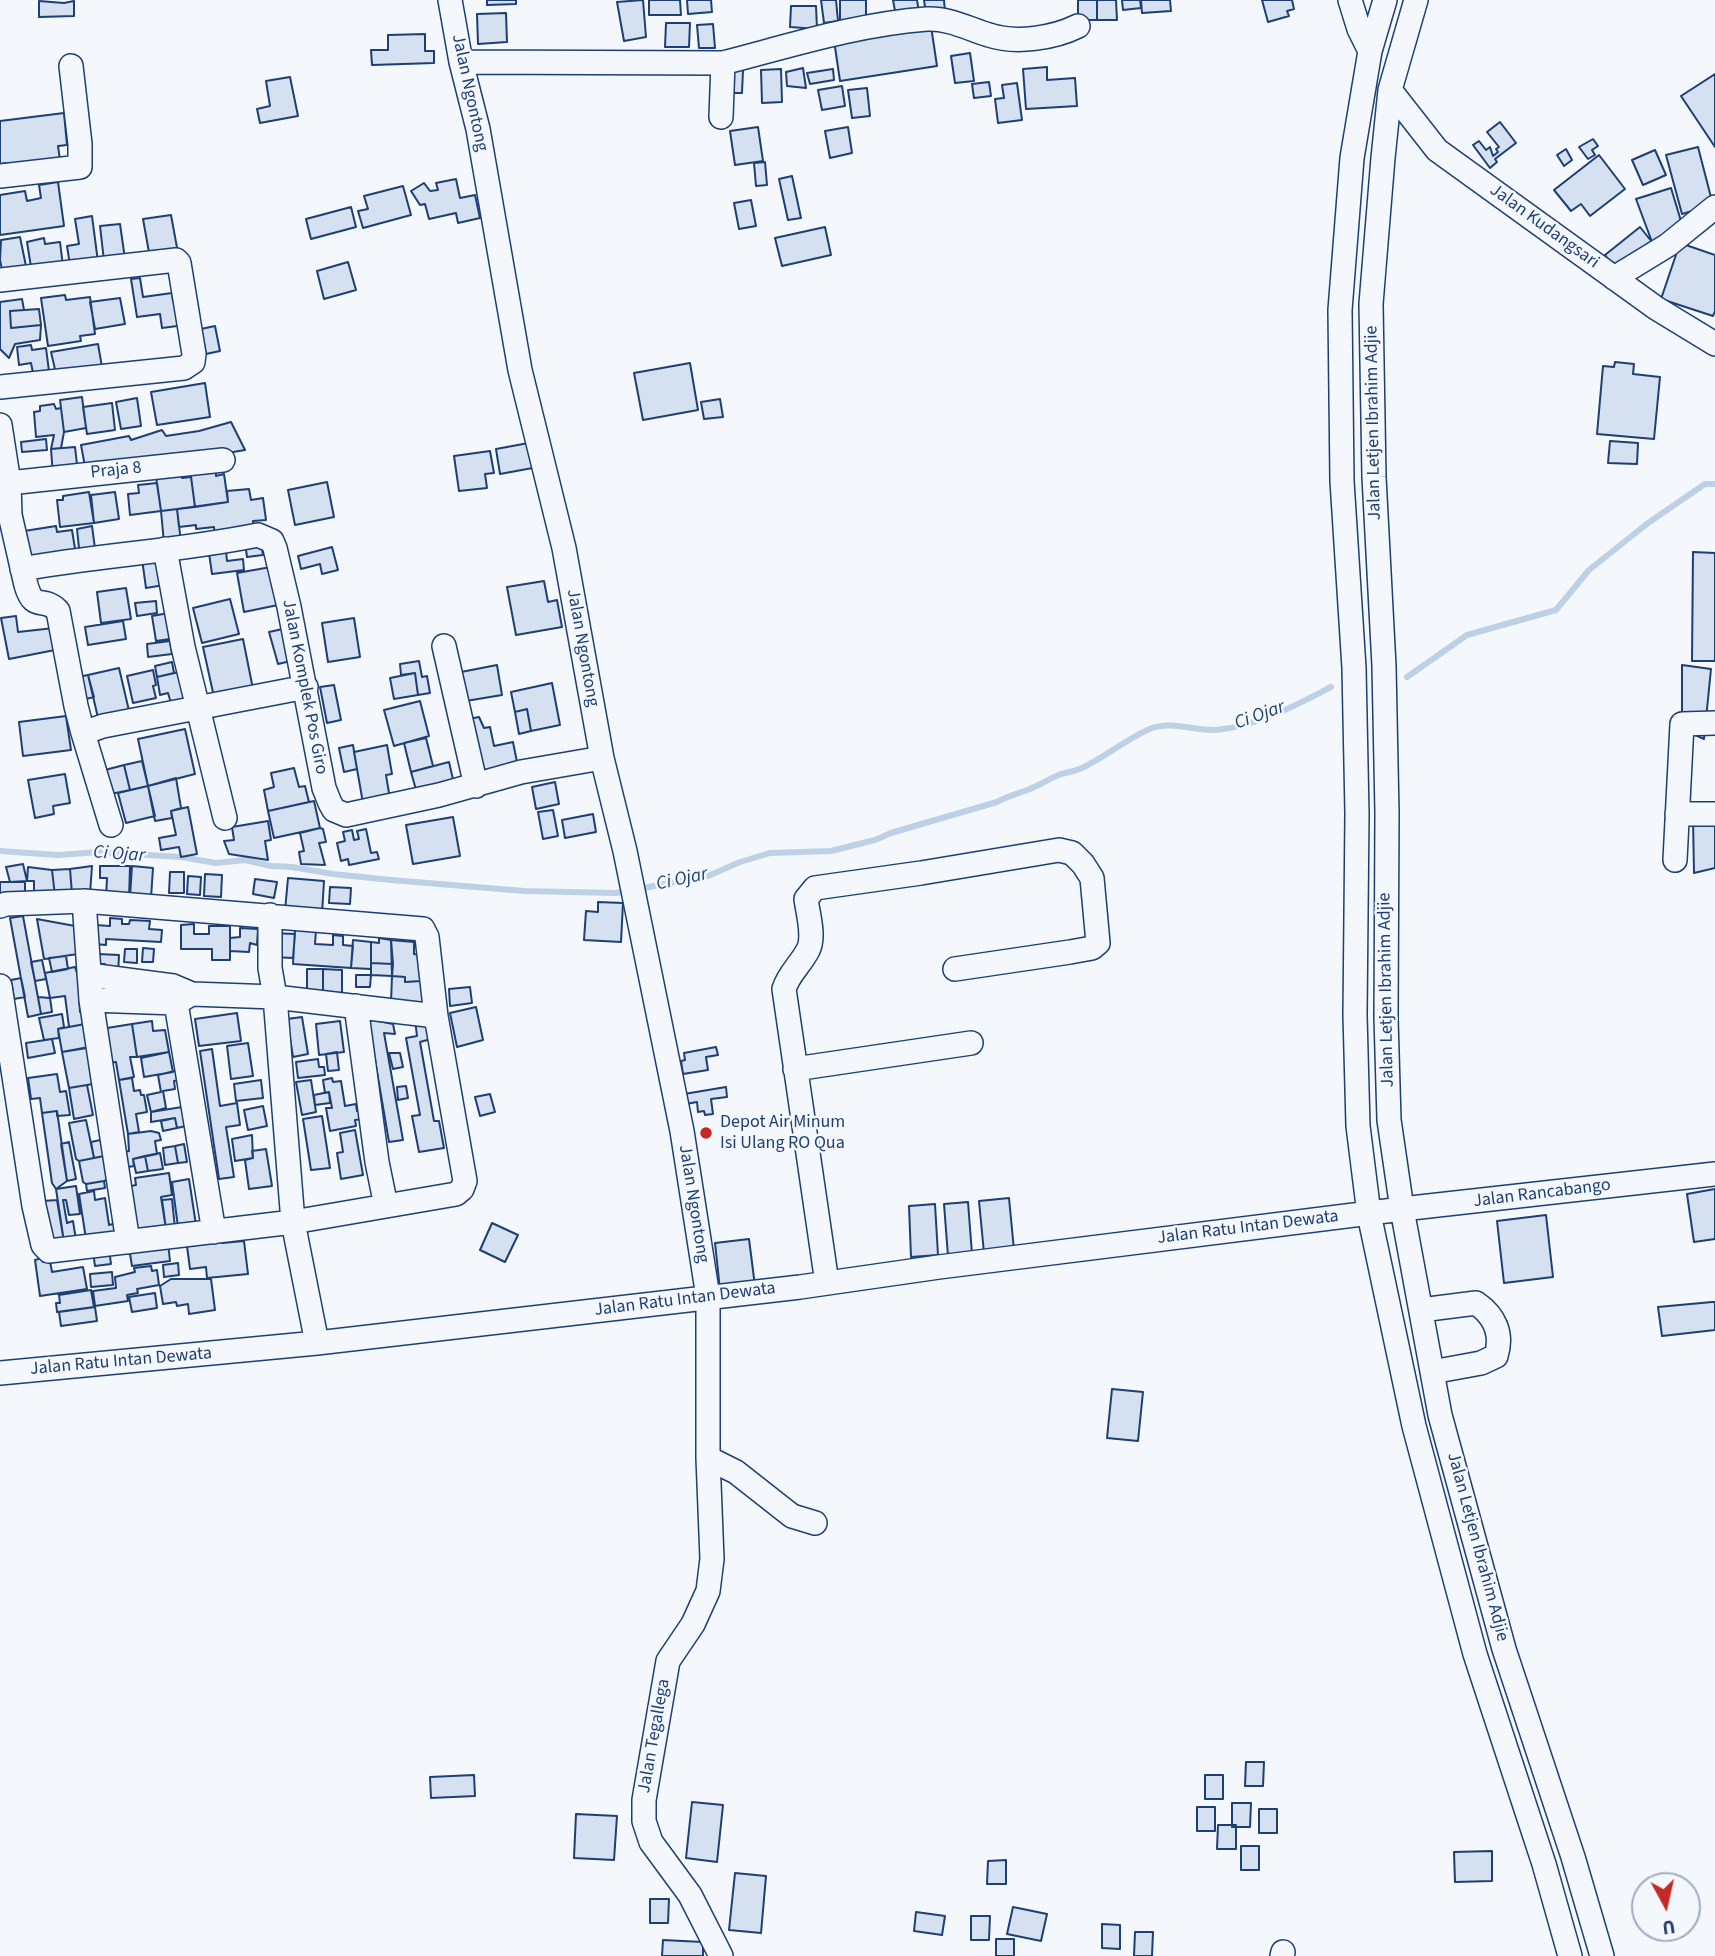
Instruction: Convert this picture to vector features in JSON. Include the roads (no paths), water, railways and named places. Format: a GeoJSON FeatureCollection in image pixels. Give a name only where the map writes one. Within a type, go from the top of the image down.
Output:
{"type":"FeatureCollection","features":[{"type":"Feature","properties":{"kind":"street","name":"Jalan Ngontong"},"geometry":{"type":"LineString","coordinates":[[450,0],[461,62],[478,129],[520,370],[564,548],[602,758],[625,851],[682,1131],[708,1297]]}},
{"type":"Feature","properties":{"kind":"street"},"geometry":{"type":"LineString","coordinates":[[1350,0],[1359,29],[1370,51]]}},
{"type":"Feature","properties":{"kind":"street","name":"Jalan Letjen Ibrahim Adjie"},"geometry":{"type":"LineString","coordinates":[[1385,0],[1370,51],[1352,158],[1340,310],[1342,481],[1354,668],[1358,1126],[1369,1213],[1414,1426],[1475,1654],[1544,1864],[1570,1956]]}},
{"type":"Feature","properties":{"kind":"street","name":"Jalan Letjen Ibrahim Adjie"},"geometry":{"type":"LineString","coordinates":[[1416,0],[1390,90],[1371,304],[1374,477],[1384,667],[1389,1120],[1402,1209],[1444,1427],[1504,1649],[1573,1857],[1602,1956]]}},
{"type":"Feature","properties":{"kind":"street"},"geometry":{"type":"LineString","coordinates":[[461,62],[723,63],[905,21],[951,21],[993,37],[1017,39],[1068,31],[1078,26]]}},
{"type":"Feature","properties":{"kind":"street"},"geometry":{"type":"LineString","coordinates":[[721,117],[723,63]]}},
{"type":"Feature","properties":{"kind":"street"},"geometry":{"type":"LineString","coordinates":[[0,176],[80,167],[71,66]]}},
{"type":"Feature","properties":{"kind":"street","name":"Jalan Kudangsari"},"geometry":{"type":"LineString","coordinates":[[1390,90],[1437,150],[1656,308],[1715,345]]}},
{"type":"Feature","properties":{"kind":"street"},"geometry":{"type":"LineString","coordinates":[[1614,278],[1668,245],[1715,207]]}},
{"type":"Feature","properties":{"kind":"street"},"geometry":{"type":"LineString","coordinates":[[0,280],[176,260],[179,262],[194,354],[193,362],[184,368],[0,387]]}},
{"type":"Feature","properties":{"kind":"street"},"geometry":{"type":"LineString","coordinates":[[0,425],[9,483],[10,515],[29,596],[36,602],[54,606],[58,611],[76,706],[111,825]]}},
{"type":"Feature","properties":{"kind":"street","name":"Praja 8"},"geometry":{"type":"LineString","coordinates":[[9,483],[223,460]]}},
{"type":"Feature","properties":{"kind":"street"},"geometry":{"type":"LineString","coordinates":[[1342,481],[1374,477]]}},
{"type":"Feature","properties":{"kind":"street","name":"Jalan Komplek Pos Giro"},"geometry":{"type":"LineString","coordinates":[[22,569],[258,535],[272,541],[306,687],[324,788],[330,803],[340,813],[366,811],[476,786],[521,772],[602,758]]}},
{"type":"Feature","properties":{"kind":"street"},"geometry":{"type":"LineString","coordinates":[[165,549],[183,647],[225,818]]}},
{"type":"Feature","properties":{"kind":"street"},"geometry":{"type":"LineString","coordinates":[[444,646],[476,786]]}},
{"type":"Feature","properties":{"kind":"street"},"geometry":{"type":"LineString","coordinates":[[83,733],[103,726],[306,687]]}},
{"type":"Feature","properties":{"kind":"street"},"geometry":{"type":"LineString","coordinates":[[1675,860],[1682,724],[1715,723]]}},
{"type":"Feature","properties":{"kind":"street"},"geometry":{"type":"LineString","coordinates":[[1677,814],[1715,814]]}},
{"type":"Feature","properties":{"kind":"street"},"geometry":{"type":"LineString","coordinates":[[827,1283],[784,989],[811,942],[806,899],[815,888],[1059,850],[1072,853],[1083,864],[1092,877],[1098,943],[1091,948],[1070,952],[955,969]]}},
{"type":"Feature","properties":{"kind":"street"},"geometry":{"type":"LineString","coordinates":[[0,906],[84,901],[423,929],[428,937],[436,1016],[465,1181],[462,1189],[456,1195],[293,1222],[49,1251],[43,1245],[34,1206],[0,986]]}},
{"type":"Feature","properties":{"kind":"street"},"geometry":{"type":"LineString","coordinates":[[84,901],[91,1000],[128,1242]]}},
{"type":"Feature","properties":{"kind":"street"},"geometry":{"type":"LineString","coordinates":[[270,915],[270,968],[275,998],[293,1222],[317,1343]]}},
{"type":"Feature","properties":{"kind":"street"},"geometry":{"type":"LineString","coordinates":[[89,975],[173,986],[184,998],[214,1232]]}},
{"type":"Feature","properties":{"kind":"street"},"geometry":{"type":"LineString","coordinates":[[91,1000],[275,998],[436,1016]]}},
{"type":"Feature","properties":{"kind":"street"},"geometry":{"type":"LineString","coordinates":[[356,1006],[377,1162],[386,1206]]}},
{"type":"Feature","properties":{"kind":"street"},"geometry":{"type":"LineString","coordinates":[[796,1069],[971,1043]]}},
{"type":"Feature","properties":{"kind":"street","name":"Jalan Rancabango"},"geometry":{"type":"LineString","coordinates":[[1369,1213],[1715,1174]]}},
{"type":"Feature","properties":{"kind":"street","name":"Jalan Ratu Intan Dewata"},"geometry":{"type":"LineString","coordinates":[[0,1373],[317,1343],[827,1283],[1369,1213]]}},
{"type":"Feature","properties":{"kind":"street","name":"Jalan Tegallega"},"geometry":{"type":"LineString","coordinates":[[708,1297],[708,1458],[712,1559],[708,1591],[693,1624],[668,1661],[644,1800],[644,1821],[651,1842],[690,1895],[720,1956]]}},
{"type":"Feature","properties":{"kind":"street"},"geometry":{"type":"LineString","coordinates":[[1421,1310],[1476,1303],[1488,1311],[1498,1329],[1499,1347],[1496,1356],[1481,1363],[1432,1372]]}},
{"type":"Feature","properties":{"kind":"street"},"geometry":{"type":"LineString","coordinates":[[708,1458],[736,1472],[792,1516],[815,1523]]}},
{"type":"Feature","properties":{"kind":"street"},"geometry":{"type":"LineString","coordinates":[[1475,1654],[1504,1649]]}},
{"type":"Feature","properties":{"kind":"waterway","name":"Ci Ojar"},"geometry":{"type":"LineString","coordinates":[[1407,677],[1467,635],[1556,610],[1589,570],[1648,523],[1705,484],[1715,484]]}},
{"type":"Feature","properties":{"kind":"waterway","name":"Ci Ojar"},"geometry":{"type":"LineString","coordinates":[[638,889],[708,876],[770,853],[831,851],[875,840],[997,802],[1061,774],[1082,768],[1152,728],[1176,726],[1216,730],[1246,725],[1331,687]]}},
{"type":"Feature","properties":{"kind":"waterway","name":"Ci Ojar"},"geometry":{"type":"LineString","coordinates":[[0,851],[58,855],[99,852],[181,857],[216,863],[245,860],[333,874],[524,891],[628,891]]}},
{"type":"Feature","properties":{"kind":"place","name":"Depot Air Minum Isi Ulang RO Qua"},"geometry":{"type":"Point","coordinates":[706,1133]}}]}
